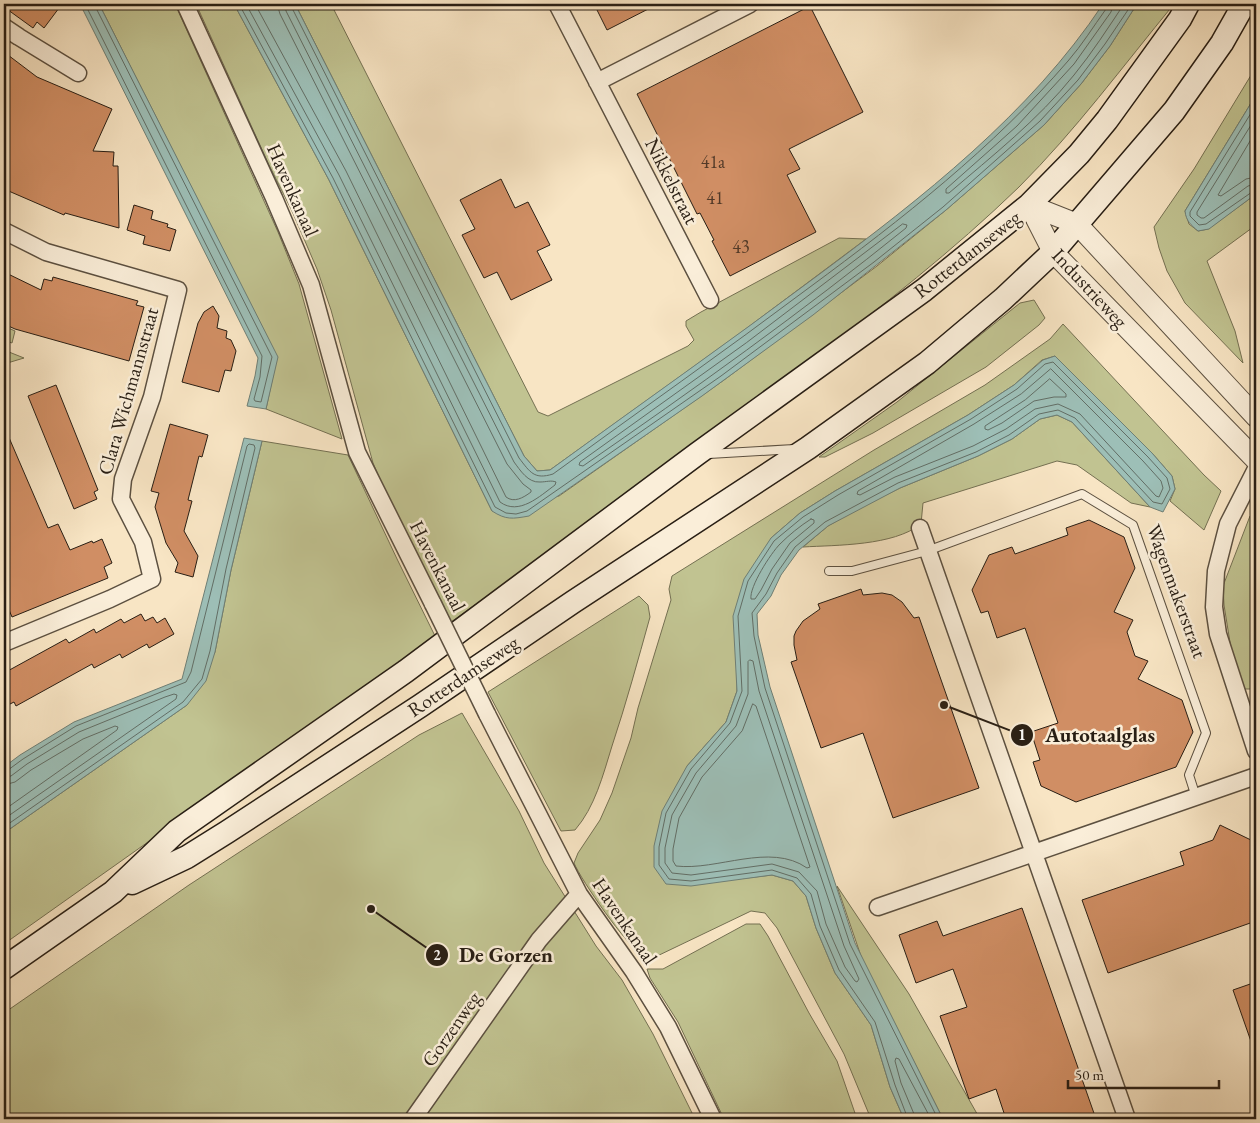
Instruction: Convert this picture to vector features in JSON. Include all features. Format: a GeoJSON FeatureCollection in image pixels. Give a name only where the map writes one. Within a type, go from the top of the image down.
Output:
{"type":"FeatureCollection","features":[{"type":"Feature","properties":{"kind":"main road","name":"Rotterdamseweg"},"geometry":{"type":"LineString","coordinates":[[4,968],[112,892],[177,831],[406,671],[697,454],[924,290],[1030,205],[1079,154],[1107,120],[1180,19],[1188,4]]}},
{"type":"Feature","properties":{"kind":"main road","name":"Rotterdamseweg"},"geometry":{"type":"LineString","coordinates":[[112,892],[187,857],[219,837],[808,448],[927,363],[1003,299],[1053,252],[1174,111],[1222,43],[1244,4]]}},
{"type":"Feature","properties":{"kind":"street","name":"Havenkanaal"},"geometry":{"type":"LineString","coordinates":[[185,4],[274,198],[311,285],[357,452],[579,894],[634,972],[668,1027],[713,1119]]}},
{"type":"Feature","properties":{"kind":"street","name":"Nikkelstraat"},"geometry":{"type":"LineString","coordinates":[[557,4],[710,300]]}},
{"type":"Feature","properties":{"kind":"street"},"geometry":{"type":"LineString","coordinates":[[597,82],[750,4]]}},
{"type":"Feature","properties":{"kind":"street"},"geometry":{"type":"LineString","coordinates":[[4,27],[78,72]]}},
{"type":"Feature","properties":{"kind":"street","name":"Industrieweg"},"geometry":{"type":"LineString","coordinates":[[1030,205],[1077,224],[1256,417]]}},
{"type":"Feature","properties":{"kind":"street","name":"Industrieweg"},"geometry":{"type":"LineString","coordinates":[[1030,205],[1053,252],[1256,460]]}},
{"type":"Feature","properties":{"kind":"street","name":"Clara Wichmannstraat"},"geometry":{"type":"LineString","coordinates":[[4,231],[46,252],[178,290],[152,397],[123,479],[120,499],[143,542],[152,579],[110,599],[4,643]]}},
{"type":"Feature","properties":{"kind":"street"},"geometry":{"type":"LineString","coordinates":[[1256,469],[1228,524],[1216,571],[1214,607],[1218,634],[1249,707],[1256,750]]}},
{"type":"Feature","properties":{"kind":"street"},"geometry":{"type":"LineString","coordinates":[[920,528],[1127,1119]]}},
{"type":"Feature","properties":{"kind":"street"},"geometry":{"type":"LineString","coordinates":[[878,907],[1256,776]]}},
{"type":"Feature","properties":{"kind":"street","name":"Gorzenweg"},"geometry":{"type":"LineString","coordinates":[[413,1119],[539,940],[579,894]]}},
{"type":"Feature","properties":{"kind":"lane"},"geometry":{"type":"LineString","coordinates":[[697,454],[808,448]]}},
{"type":"Feature","properties":{"kind":"lane","name":"Wagenmakerstraat"},"geometry":{"type":"LineString","coordinates":[[829,571],[852,572],[927,551],[1082,494],[1133,525],[1206,733],[1189,775],[1196,798]]}},
{"type":"Feature","properties":{"kind":"green space"},"geometry":{"type":"Polygon","coordinates":[[[99,4],[175,4],[278,232],[299,284],[342,439],[266,409],[277,357],[99,4]]]}},
{"type":"Feature","properties":{"kind":"green space"},"geometry":{"type":"Polygon","coordinates":[[[196,4],[234,4],[329,180],[492,511],[559,496],[724,380],[877,266],[946,210],[1044,125],[1081,84],[1110,46],[1137,4],[1174,4],[1080,120],[1040,165],[994,211],[943,256],[863,320],[721,428],[451,622],[390,502],[373,463],[331,310],[317,269],[196,4]]]}},
{"type":"Feature","properties":{"kind":"green space"},"geometry":{"type":"Polygon","coordinates":[[[295,4],[331,4],[538,412],[548,416],[688,346],[694,340],[686,326],[686,321],[839,238],[866,239],[739,334],[550,470],[537,471],[524,456],[295,4]]]}},
{"type":"Feature","properties":{"kind":"green space"},"geometry":{"type":"Polygon","coordinates":[[[1256,67],[1256,95],[1185,211],[1189,224],[1198,231],[1208,229],[1256,194],[1256,225],[1207,261],[1235,331],[1243,363],[1185,303],[1167,271],[1154,227],[1194,169],[1256,67]]]}},
{"type":"Feature","properties":{"kind":"green space"},"geometry":{"type":"Polygon","coordinates":[[[1034,300],[1045,318],[1039,325],[986,367],[873,433],[825,457],[819,457],[897,402],[1020,303],[1034,300]]]}},
{"type":"Feature","properties":{"kind":"green space"},"geometry":{"type":"Polygon","coordinates":[[[1063,324],[1221,491],[1204,530],[1170,501],[1175,489],[1172,476],[1152,453],[1055,356],[1042,360],[1014,385],[968,415],[800,513],[771,538],[737,657],[737,691],[726,722],[687,766],[738,879],[772,875],[793,881],[806,896],[816,928],[835,973],[871,1025],[890,1087],[904,1119],[871,1119],[844,1054],[777,928],[765,913],[751,911],[653,958],[635,949],[616,927],[578,872],[574,863],[578,853],[600,820],[612,793],[631,738],[638,708],[671,600],[669,589],[672,576],[874,450],[985,385],[1050,339],[1063,324]]]}},
{"type":"Feature","properties":{"kind":"green space"},"geometry":{"type":"Polygon","coordinates":[[[4,326],[15,331],[12,343],[4,340],[4,326]]]}},
{"type":"Feature","properties":{"kind":"green space"},"geometry":{"type":"Polygon","coordinates":[[[4,350],[24,358],[4,364],[4,350]]]}},
{"type":"Feature","properties":{"kind":"green space"},"geometry":{"type":"Polygon","coordinates":[[[1057,415],[1072,422],[1150,507],[1131,503],[1077,465],[1057,461],[923,503],[921,524],[896,537],[848,545],[803,547],[828,526],[857,509],[900,488],[978,456],[1012,439],[1040,419],[1057,415]]]}},
{"type":"Feature","properties":{"kind":"green space"},"geometry":{"type":"Polygon","coordinates":[[[262,441],[348,455],[436,638],[4,944],[4,833],[187,705],[215,652],[231,570],[262,441]]]}},
{"type":"Feature","properties":{"kind":"green space"},"geometry":{"type":"Polygon","coordinates":[[[1250,516],[1256,520],[1256,689],[1242,689],[1233,661],[1224,605],[1223,586],[1250,516]]]}},
{"type":"Feature","properties":{"kind":"green space"},"geometry":{"type":"Polygon","coordinates":[[[639,596],[648,605],[650,617],[602,779],[588,811],[575,830],[561,831],[488,692],[639,596]]]}},
{"type":"Feature","properties":{"kind":"green space"},"geometry":{"type":"Polygon","coordinates":[[[462,713],[519,811],[544,863],[596,946],[622,980],[653,1034],[695,1119],[4,1119],[4,1013],[189,885],[419,735],[462,713]]]}},
{"type":"Feature","properties":{"kind":"green space"},"geometry":{"type":"Polygon","coordinates":[[[837,886],[909,994],[980,1119],[943,1119],[862,959],[837,886]]]}},
{"type":"Feature","properties":{"kind":"green space"},"geometry":{"type":"Polygon","coordinates":[[[746,924],[760,924],[768,936],[837,1061],[857,1119],[724,1119],[678,1022],[650,978],[647,969],[663,969],[746,924]]]}},
{"type":"Feature","properties":{"kind":"water"},"geometry":{"type":"Polygon","coordinates":[[[80,4],[99,4],[278,357],[266,409],[247,406],[258,358],[80,4]]]}},
{"type":"Feature","properties":{"kind":"water"},"geometry":{"type":"Polygon","coordinates":[[[234,4],[295,4],[524,456],[537,471],[550,470],[784,301],[934,185],[1008,118],[1042,82],[1074,44],[1103,4],[1137,4],[1110,46],[1081,84],[1044,125],[946,210],[813,315],[702,396],[529,516],[514,518],[501,516],[492,511],[329,180],[234,4]]]}},
{"type":"Feature","properties":{"kind":"water"},"geometry":{"type":"Polygon","coordinates":[[[1256,95],[1256,194],[1209,229],[1198,231],[1191,225],[1185,211],[1256,95]]]}},
{"type":"Feature","properties":{"kind":"water"},"geometry":{"type":"Polygon","coordinates":[[[1055,356],[1152,453],[1172,476],[1175,489],[1163,512],[1150,507],[1072,422],[1057,415],[1040,419],[1012,439],[978,456],[900,488],[828,526],[799,550],[781,575],[771,596],[757,614],[758,635],[770,687],[855,943],[943,1119],[904,1119],[890,1087],[871,1025],[835,973],[816,928],[806,896],[793,881],[772,875],[691,886],[666,884],[654,867],[654,846],[662,811],[687,766],[726,722],[737,691],[733,616],[744,579],[771,538],[800,513],[968,415],[1014,385],[1043,360],[1055,356]]]}},
{"type":"Feature","properties":{"kind":"water"},"geometry":{"type":"Polygon","coordinates":[[[244,438],[262,441],[231,570],[215,652],[206,681],[187,705],[4,833],[4,767],[74,722],[182,679],[244,438]]]}},
{"type":"Feature","properties":{"kind":"building"},"geometry":{"type":"Polygon","coordinates":[[[4,4],[62,4],[44,28],[37,22],[33,28],[4,7],[4,4]]]}},
{"type":"Feature","properties":{"kind":"building"},"geometry":{"type":"Polygon","coordinates":[[[594,4],[658,4],[607,30],[594,4]]]}},
{"type":"Feature","properties":{"kind":"building"},"geometry":{"type":"Polygon","coordinates":[[[810,6],[863,112],[789,149],[800,169],[787,175],[816,232],[730,276],[712,241],[714,240],[700,213],[697,214],[637,94],[810,6]]]}},
{"type":"Feature","properties":{"kind":"building"},"geometry":{"type":"Polygon","coordinates":[[[4,52],[37,77],[112,109],[93,151],[114,152],[113,166],[118,166],[119,228],[65,213],[64,215],[4,189],[4,52]]]}},
{"type":"Feature","properties":{"kind":"building"},"geometry":{"type":"Polygon","coordinates":[[[501,179],[515,208],[528,202],[550,245],[537,251],[552,280],[511,300],[497,272],[484,278],[462,235],[475,229],[460,200],[501,179]]]}},
{"type":"Feature","properties":{"kind":"building"},"geometry":{"type":"Polygon","coordinates":[[[134,205],[153,211],[151,219],[168,224],[167,227],[176,230],[170,251],[143,244],[145,236],[127,230],[134,205]]]}},
{"type":"Feature","properties":{"kind":"building"},"geometry":{"type":"Polygon","coordinates":[[[4,272],[41,290],[44,279],[52,281],[53,277],[138,301],[136,305],[144,307],[129,361],[15,329],[4,324],[4,272]]]}},
{"type":"Feature","properties":{"kind":"building"},"geometry":{"type":"Polygon","coordinates":[[[213,306],[219,316],[217,328],[227,331],[226,338],[231,340],[236,351],[231,371],[225,370],[219,392],[182,382],[198,323],[204,312],[213,306]]]}},
{"type":"Feature","properties":{"kind":"building"},"geometry":{"type":"Polygon","coordinates":[[[56,385],[98,490],[94,492],[97,499],[74,509],[28,396],[56,385]]]}},
{"type":"Feature","properties":{"kind":"building"},"geometry":{"type":"Polygon","coordinates":[[[170,424],[208,435],[202,457],[199,456],[188,500],[192,501],[184,531],[198,556],[193,577],[175,572],[178,563],[166,543],[155,507],[159,493],[151,491],[170,424]]]}},
{"type":"Feature","properties":{"kind":"building"},"geometry":{"type":"Polygon","coordinates":[[[4,426],[48,528],[58,524],[70,550],[102,539],[112,563],[104,567],[108,578],[12,617],[4,598],[4,426]]]}},
{"type":"Feature","properties":{"kind":"building"},"geometry":{"type":"Polygon","coordinates":[[[1089,520],[1124,537],[1135,568],[1114,612],[1133,620],[1127,632],[1135,656],[1148,661],[1138,679],[1182,700],[1193,732],[1176,767],[1076,802],[1041,786],[1033,762],[1040,760],[1031,732],[1058,723],[1025,628],[997,638],[988,611],[981,613],[972,590],[989,555],[1012,547],[1015,554],[1068,535],[1066,528],[1089,520]]]}},
{"type":"Feature","properties":{"kind":"building"},"geometry":{"type":"Polygon","coordinates":[[[861,589],[863,595],[882,593],[892,595],[902,602],[914,618],[919,617],[979,788],[893,818],[863,733],[821,748],[791,662],[797,660],[794,636],[803,621],[820,609],[818,604],[861,589]]]}},
{"type":"Feature","properties":{"kind":"building"},"geometry":{"type":"Polygon","coordinates":[[[141,614],[145,621],[153,617],[157,623],[165,618],[174,634],[149,648],[147,644],[122,658],[120,654],[94,668],[92,664],[16,706],[14,702],[4,707],[4,673],[66,639],[69,643],[94,629],[96,633],[121,619],[124,623],[141,614]]]}},
{"type":"Feature","properties":{"kind":"building"},"geometry":{"type":"Polygon","coordinates":[[[1220,825],[1253,841],[1256,850],[1256,921],[1108,973],[1082,900],[1184,865],[1180,852],[1213,840],[1220,825]]]}},
{"type":"Feature","properties":{"kind":"building"},"geometry":{"type":"Polygon","coordinates":[[[1022,908],[1096,1119],[1006,1119],[996,1089],[969,1099],[940,1016],[967,1007],[953,969],[916,983],[899,935],[937,921],[943,936],[1022,908]]]}},
{"type":"Feature","properties":{"kind":"building"},"geometry":{"type":"Polygon","coordinates":[[[1256,982],[1256,1049],[1254,1050],[1233,990],[1256,982]]]}},
{"type":"Feature","properties":{"kind":"place","name":"Autotaalglas"},"geometry":{"type":"Point","coordinates":[944,705]}},
{"type":"Feature","properties":{"kind":"place","name":"De Gorzen"},"geometry":{"type":"Point","coordinates":[371,909]}}]}
